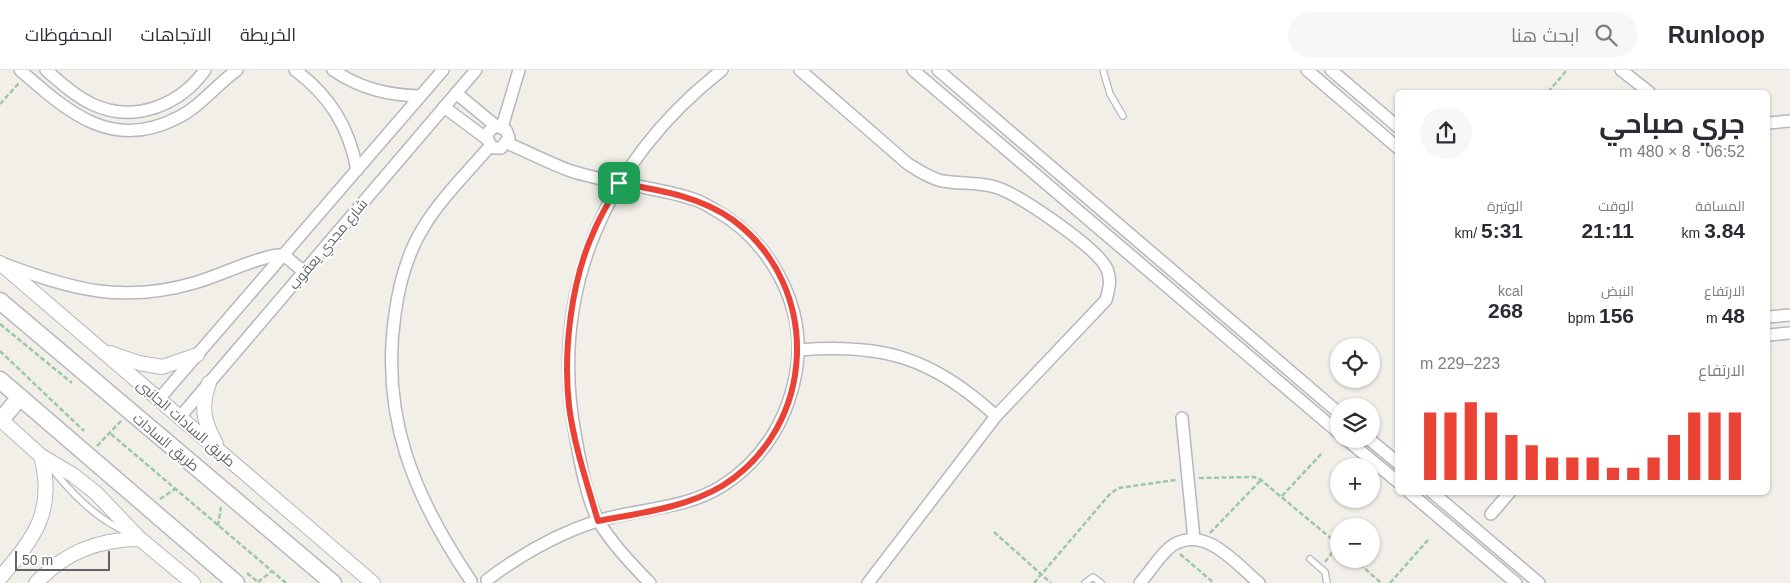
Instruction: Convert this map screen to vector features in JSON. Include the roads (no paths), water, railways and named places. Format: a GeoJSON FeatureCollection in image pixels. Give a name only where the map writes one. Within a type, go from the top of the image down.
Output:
{"type":"FeatureCollection","features":[{"type":"Feature","properties":{"kind":"main road","name":"طريق السادات"},"geometry":{"type":"LineString","coordinates":[[0,301],[333,583]]}},
{"type":"Feature","properties":{"kind":"main road"},"geometry":{"type":"LineString","coordinates":[[0,380],[240,576]]}},
{"type":"Feature","properties":{"kind":"main road"},"geometry":{"type":"LineString","coordinates":[[1,419],[20,397]]}},
{"type":"Feature","properties":{"kind":"street"},"geometry":{"type":"LineString","coordinates":[[46,70],[75,94],[94,105],[115,111],[136,112],[158,107],[178,98],[205,71],[220,84]]}},
{"type":"Feature","properties":{"kind":"street"},"geometry":{"type":"LineString","coordinates":[[23,73],[69,112],[89,122],[111,129],[134,130],[156,126],[177,118],[196,105],[237,70]]}},
{"type":"Feature","properties":{"kind":"street"},"geometry":{"type":"LineString","coordinates":[[296,70],[329,100],[343,122],[352,146],[357,170]]}},
{"type":"Feature","properties":{"kind":"street"},"geometry":{"type":"LineString","coordinates":[[333,70],[347,80],[370,90],[395,96],[420,96]]}},
{"type":"Feature","properties":{"kind":"street","name":"شارع مجدي يعقوب"},"geometry":{"type":"LineString","coordinates":[[159,399],[443,70]]}},
{"type":"Feature","properties":{"kind":"street","name":"شارع مجدي يعقوب"},"geometry":{"type":"LineString","coordinates":[[180,417],[476,70]]}},
{"type":"Feature","properties":{"kind":"street"},"geometry":{"type":"LineString","coordinates":[[507,143],[570,171],[696,199],[733,220],[764,250],[785,286],[797,328],[799,350],[793,391],[778,428],[753,461],[722,486],[684,503],[598,521],[562,534],[525,553],[488,582],[477,577],[470,582],[427,509],[407,458],[394,415],[390,376],[391,342],[398,296],[414,245],[423,227],[488,143],[489,131],[499,127],[519,70]]}},
{"type":"Feature","properties":{"kind":"street"},"geometry":{"type":"LineString","coordinates":[[650,583],[626,560],[598,521],[581,465],[569,406],[568,347],[576,288],[590,241],[619,183],[644,146],[671,115],[722,70]]}},
{"type":"Feature","properties":{"kind":"street"},"geometry":{"type":"LineString","coordinates":[[800,70],[908,164],[924,174],[941,180],[978,183],[1014,195],[1083,244],[1106,267],[1111,284],[1106,300],[996,416],[868,583]]}},
{"type":"Feature","properties":{"kind":"street"},"geometry":{"type":"LineString","coordinates":[[913,70],[1330,425]]}},
{"type":"Feature","properties":{"kind":"street"},"geometry":{"type":"LineString","coordinates":[[938,70],[1330,405]]}},
{"type":"Feature","properties":{"kind":"street"},"geometry":{"type":"LineString","coordinates":[[1307,70],[1395,145]]}},
{"type":"Feature","properties":{"kind":"street"},"geometry":{"type":"LineString","coordinates":[[1331,70],[1395,124]]}},
{"type":"Feature","properties":{"kind":"street"},"geometry":{"type":"LineString","coordinates":[[1620,70],[1645,90]]}},
{"type":"Feature","properties":{"kind":"street"},"geometry":{"type":"LineString","coordinates":[[444,107],[488,143],[501,148],[507,143],[508,134],[456,92]]}},
{"type":"Feature","properties":{"kind":"street"},"geometry":{"type":"LineString","coordinates":[[1770,123],[1790,121]]}},
{"type":"Feature","properties":{"kind":"street"},"geometry":{"type":"LineString","coordinates":[[1126,252],[1136,240]]}},
{"type":"Feature","properties":{"kind":"street"},"geometry":{"type":"LineString","coordinates":[[0,263],[64,286],[116,293],[167,289],[192,284],[265,257],[284,255],[304,272]]}},
{"type":"Feature","properties":{"kind":"street","name":"طريق السادات الجانبى"},"geometry":{"type":"LineString","coordinates":[[0,263],[373,583]]}},
{"type":"Feature","properties":{"kind":"street"},"geometry":{"type":"LineString","coordinates":[[1770,317],[1790,314]]}},
{"type":"Feature","properties":{"kind":"street"},"geometry":{"type":"LineString","coordinates":[[1770,335],[1790,333]]}},
{"type":"Feature","properties":{"kind":"street"},"geometry":{"type":"LineString","coordinates":[[799,350],[833,347],[870,349],[905,357],[939,372],[970,391],[996,416]]}},
{"type":"Feature","properties":{"kind":"street"},"geometry":{"type":"LineString","coordinates":[[102,350],[154,367],[170,365],[197,355]]}},
{"type":"Feature","properties":{"kind":"street"},"geometry":{"type":"LineString","coordinates":[[209,383],[204,398],[204,409],[210,433],[222,454]]}},
{"type":"Feature","properties":{"kind":"street"},"geometry":{"type":"LineString","coordinates":[[1182,418],[1188,479],[1198,540]]}},
{"type":"Feature","properties":{"kind":"street"},"geometry":{"type":"LineString","coordinates":[[1,419],[41,456],[73,475],[96,493],[140,538],[193,583]]}},
{"type":"Feature","properties":{"kind":"street"},"geometry":{"type":"LineString","coordinates":[[1357,448],[1395,480]]}},
{"type":"Feature","properties":{"kind":"street"},"geometry":{"type":"LineString","coordinates":[[1380,448],[1395,461]]}},
{"type":"Feature","properties":{"kind":"street"},"geometry":{"type":"LineString","coordinates":[[0,578],[34,535],[43,516],[47,495],[46,474],[41,456]]}},
{"type":"Feature","properties":{"kind":"street"},"geometry":{"type":"LineString","coordinates":[[1413,495],[1516,583]]}},
{"type":"Feature","properties":{"kind":"street"},"geometry":{"type":"LineString","coordinates":[[1435,495],[1538,583]]}},
{"type":"Feature","properties":{"kind":"street"},"geometry":{"type":"LineString","coordinates":[[1491,514],[1507,495]]}},
{"type":"Feature","properties":{"kind":"street"},"geometry":{"type":"LineString","coordinates":[[36,583],[56,564],[94,544],[115,539],[140,538]]}},
{"type":"Feature","properties":{"kind":"street"},"geometry":{"type":"LineString","coordinates":[[1140,583],[1172,546],[1198,540],[1218,549],[1258,583]]}},
{"type":"Feature","properties":{"kind":"lane"},"geometry":{"type":"LineString","coordinates":[[1103,70],[1106,86],[1123,116]]}},
{"type":"Feature","properties":{"kind":"lane"},"geometry":{"type":"LineString","coordinates":[[1310,559],[1327,575],[1328,583]]}},
{"type":"Feature","properties":{"kind":"lane"},"geometry":{"type":"LineString","coordinates":[[1084,583],[1093,577],[1100,583]]}}]}
